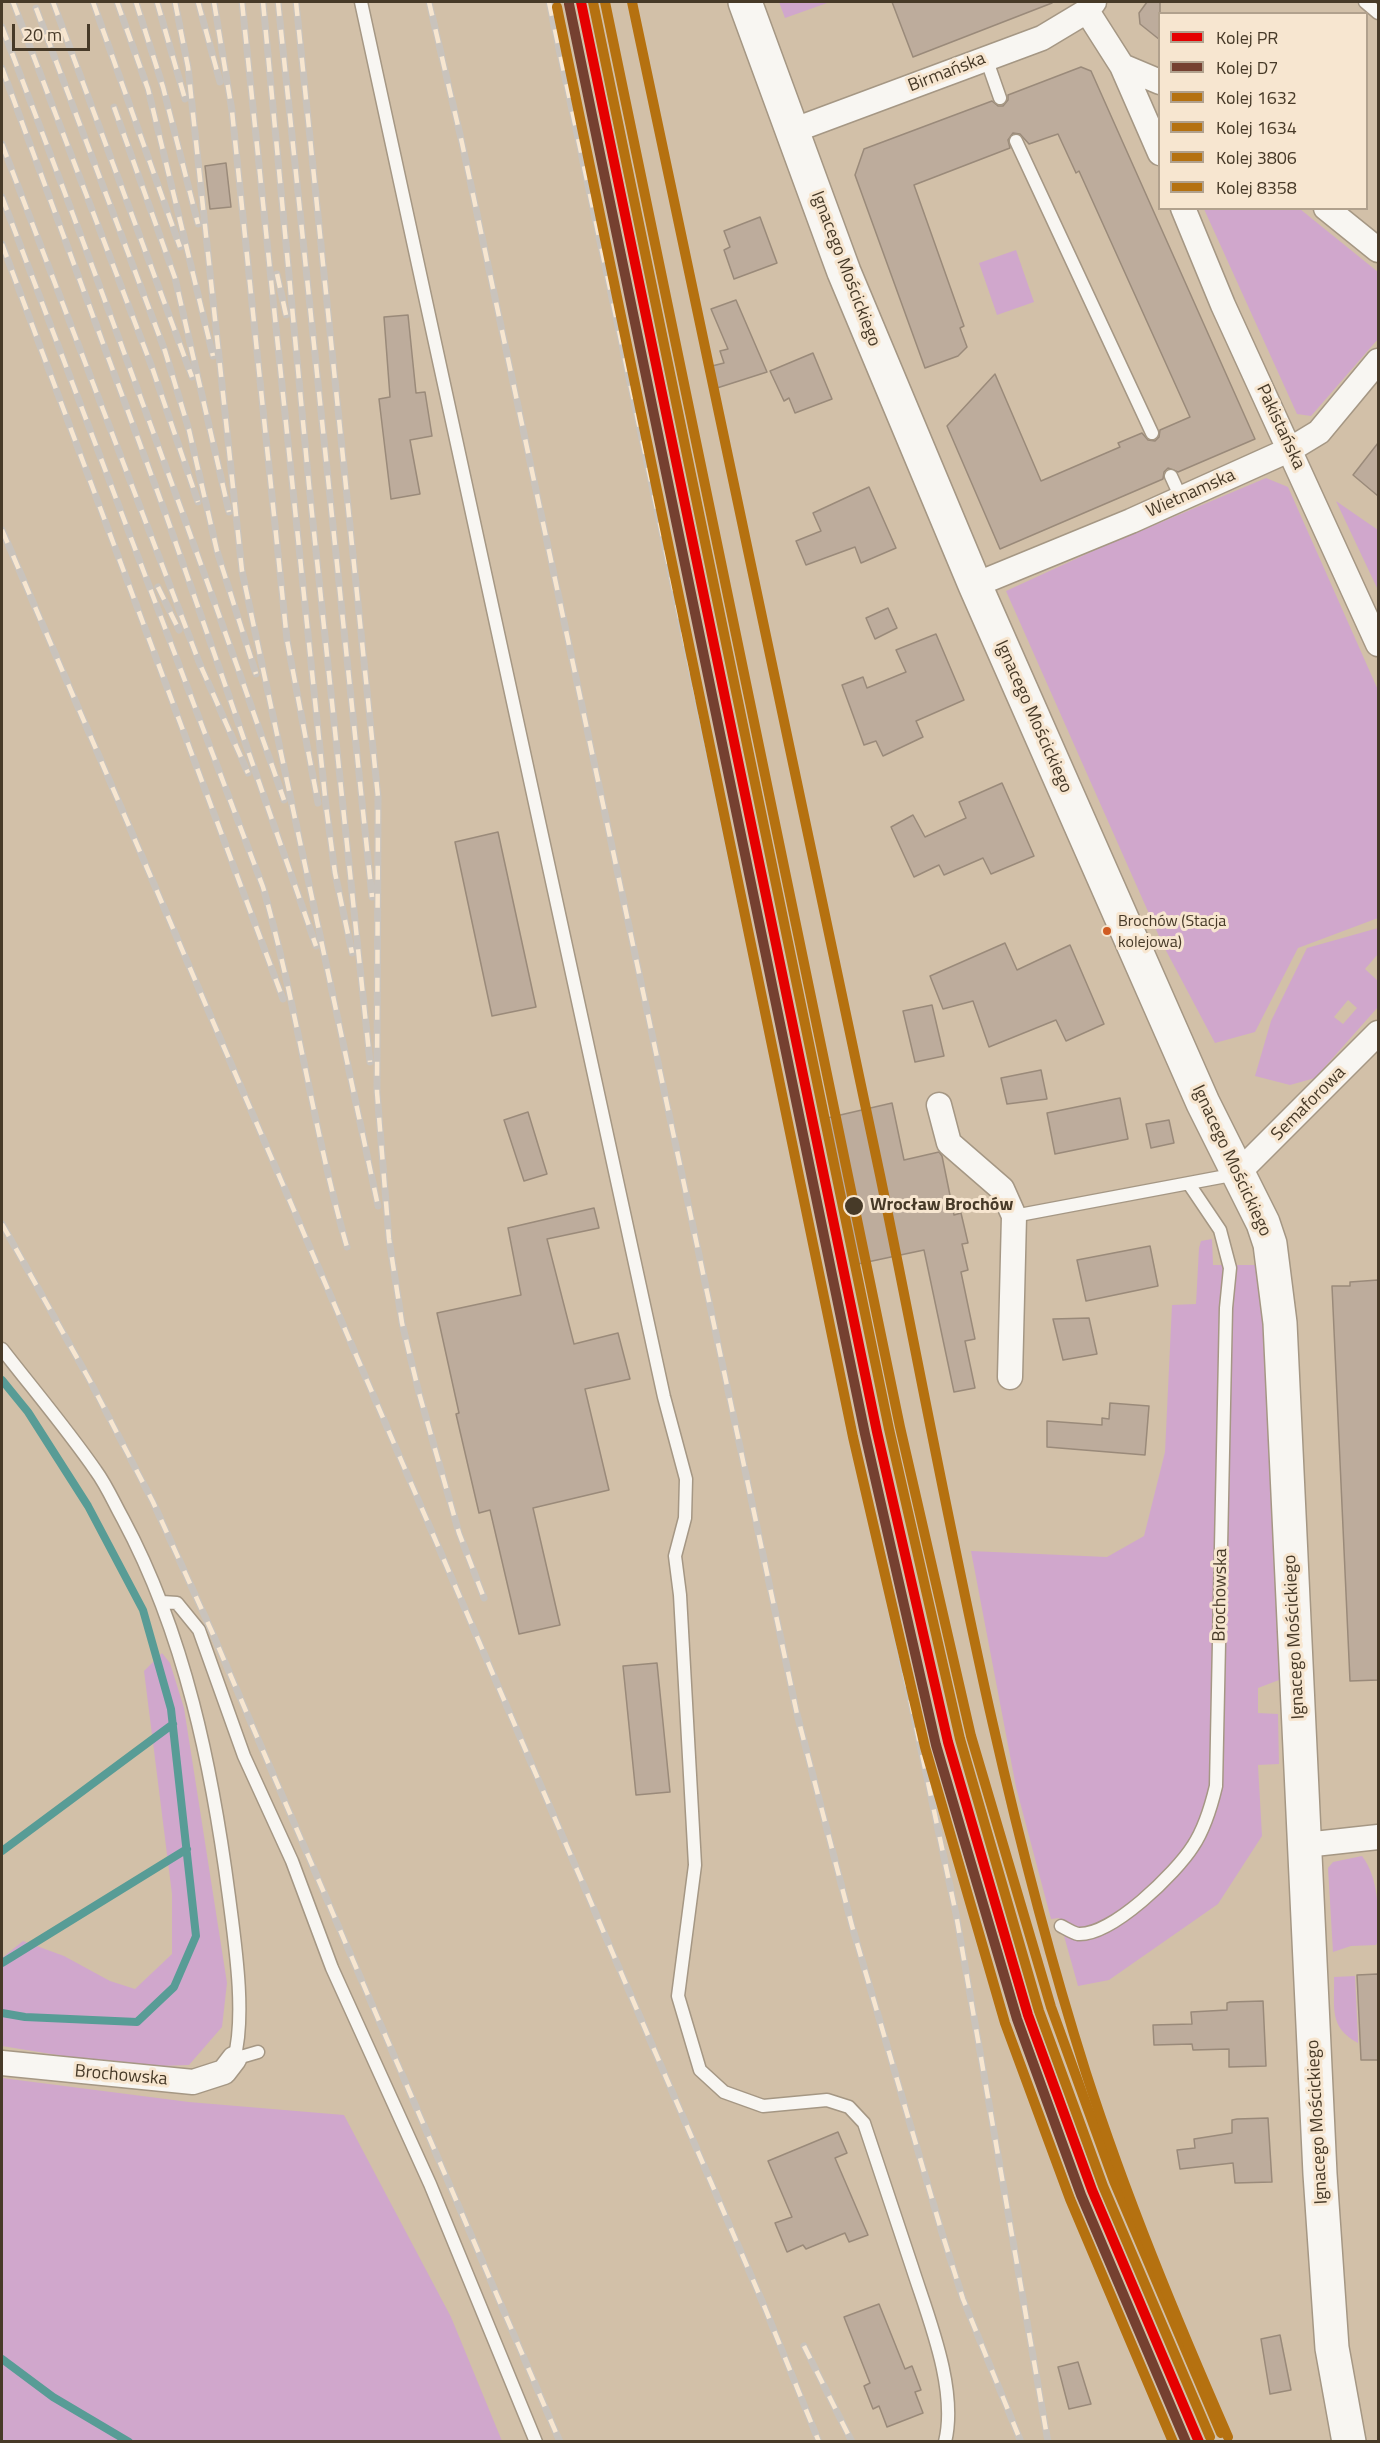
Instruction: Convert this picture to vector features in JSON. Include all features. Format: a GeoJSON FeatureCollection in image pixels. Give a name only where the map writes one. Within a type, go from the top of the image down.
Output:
{"type":"FeatureCollection","features":[{"type":"Feature","properties":{"kind":"street","name":"Ignacego Mościckiego"},"geometry":{"type":"LineString","coordinates":[[745,2],[844,272],[975,585],[1198,1093],[1263,1223],[1270,1244],[1280,1323],[1320,2174],[1332,2348],[1348,2442]]}},
{"type":"Feature","properties":{"kind":"street","name":"Birmańska"},"geometry":{"type":"LineString","coordinates":[[792,131],[1042,38],[1090,6]]}},
{"type":"Feature","properties":{"kind":"street"},"geometry":{"type":"LineString","coordinates":[[1090,6],[1122,66],[1158,148]]}},
{"type":"Feature","properties":{"kind":"street"},"geometry":{"type":"LineString","coordinates":[[1122,66],[1158,81]]}},
{"type":"Feature","properties":{"kind":"street","name":"Pakistańska"},"geometry":{"type":"LineString","coordinates":[[1184,210],[1223,305],[1291,448],[1378,644]]}},
{"type":"Feature","properties":{"kind":"street"},"geometry":{"type":"LineString","coordinates":[[1328,210],[1378,250]]}},
{"type":"Feature","properties":{"kind":"street","name":"Wietnamska"},"geometry":{"type":"LineString","coordinates":[[975,585],[1181,498],[1291,448],[1319,432],[1378,361]]}},
{"type":"Feature","properties":{"kind":"street","name":"Semaforowa"},"geometry":{"type":"LineString","coordinates":[[1238,1173],[1378,1034]]}},
{"type":"Feature","properties":{"kind":"street"},"geometry":{"type":"LineString","coordinates":[[939,1105],[949,1143],[1002,1189],[1014,1216],[1010,1377]]}},
{"type":"Feature","properties":{"kind":"street"},"geometry":{"type":"LineString","coordinates":[[1305,1845],[1378,1837]]}},
{"type":"Feature","properties":{"kind":"street","name":"Brochowska"},"geometry":{"type":"LineString","coordinates":[[2,2063],[193,2082],[224,2072],[234,2060]]}},
{"type":"Feature","properties":{"kind":"lane"},"geometry":{"type":"LineString","coordinates":[[361,2],[656,1362],[686,1479],[685,1518],[675,1556],[680,1595],[695,1865],[678,1996],[700,2070],[724,2092],[763,2106],[827,2100],[849,2107],[864,2123],[938,2347],[946,2394],[948,2432],[945,2442]]}},
{"type":"Feature","properties":{"kind":"lane"},"geometry":{"type":"LineString","coordinates":[[1365,2],[1378,13]]}},
{"type":"Feature","properties":{"kind":"lane"},"geometry":{"type":"LineString","coordinates":[[986,58],[1000,98]]}},
{"type":"Feature","properties":{"kind":"lane"},"geometry":{"type":"LineString","coordinates":[[1016,141],[1152,434]]}},
{"type":"Feature","properties":{"kind":"lane"},"geometry":{"type":"LineString","coordinates":[[1171,476],[1181,498]]}},
{"type":"Feature","properties":{"kind":"lane"},"geometry":{"type":"LineString","coordinates":[[1014,1216],[1238,1173]]}},
{"type":"Feature","properties":{"kind":"lane","name":"Brochowska"},"geometry":{"type":"LineString","coordinates":[[1061,1926],[1077,1934],[1098,1928],[1127,1912],[1162,1884],[1193,1846],[1209,1814],[1216,1786],[1219,1756],[1225,1327],[1230,1268],[1220,1230],[1189,1184]]}},
{"type":"Feature","properties":{"kind":"lane"},"geometry":{"type":"LineString","coordinates":[[2,1349],[98,1472],[162,1602],[193,1701],[212,1779],[235,1945],[240,2039],[234,2060]]}},
{"type":"Feature","properties":{"kind":"lane"},"geometry":{"type":"LineString","coordinates":[[162,1602],[177,1603],[199,1630],[244,1756],[292,1860],[332,1968],[434,2195],[536,2442]]}},
{"type":"Feature","properties":{"kind":"lane"},"geometry":{"type":"LineString","coordinates":[[234,2060],[258,2052]]}},
{"type":"Feature","properties":{"kind":"shaded area"},"geometry":{"type":"Polygon","coordinates":[[[779,2],[830,2],[785,18],[779,2]]]}},
{"type":"Feature","properties":{"kind":"shaded area"},"geometry":{"type":"Polygon","coordinates":[[[1204,210],[1301,210],[1378,272],[1378,339],[1311,416],[1297,414],[1204,210]]]}},
{"type":"Feature","properties":{"kind":"shaded area"},"geometry":{"type":"Polygon","coordinates":[[[1016,250],[1034,302],[997,315],[979,263],[1016,250]]]}},
{"type":"Feature","properties":{"kind":"shaded area"},"geometry":{"type":"Polygon","coordinates":[[[1266,478],[1288,487],[1378,690],[1378,918],[1298,948],[1255,1032],[1215,1043],[1162,943],[1006,591],[1093,551],[1266,478]]]}},
{"type":"Feature","properties":{"kind":"shaded area"},"geometry":{"type":"Polygon","coordinates":[[[1336,501],[1378,530],[1378,590],[1336,501]]]}},
{"type":"Feature","properties":{"kind":"shaded area"},"geometry":{"type":"Polygon","coordinates":[[[1378,928],[1378,954],[1365,969],[1378,981],[1378,1007],[1315,1078],[1290,1085],[1255,1076],[1271,1021],[1307,948],[1378,928]],[[1348,1000],[1334,1017],[1343,1024],[1357,1008],[1348,1000]]]}},
{"type":"Feature","properties":{"kind":"shaded area"},"geometry":{"type":"Polygon","coordinates":[[[1212,1239],[1213,1265],[1258,1265],[1262,1271],[1279,1680],[1258,1688],[1258,1713],[1278,1714],[1279,1764],[1258,1765],[1262,1836],[1218,1904],[1109,1980],[1078,1986],[1059,1918],[1051,1919],[1016,1787],[971,1551],[1107,1557],[1144,1536],[1165,1452],[1172,1305],[1196,1304],[1199,1248],[1201,1241],[1212,1239]]]}},
{"type":"Feature","properties":{"kind":"shaded area"},"geometry":{"type":"Polygon","coordinates":[[[162,1653],[170,1663],[184,1708],[227,1983],[222,2027],[189,2065],[131,2067],[2,2046],[2,1958],[23,1941],[64,1956],[110,1981],[135,1989],[172,1954],[172,1894],[144,1671],[162,1653]]]}},
{"type":"Feature","properties":{"kind":"shaded area"},"geometry":{"type":"Polygon","coordinates":[[[1362,1856],[1375,1885],[1378,1941],[1376,1945],[1351,1946],[1333,1952],[1328,1868],[1333,1862],[1362,1856]]]}},
{"type":"Feature","properties":{"kind":"shaded area"},"geometry":{"type":"Polygon","coordinates":[[[1355,1976],[1358,2043],[1348,2037],[1337,2023],[1334,2007],[1334,1977],[1355,1976]]]}},
{"type":"Feature","properties":{"kind":"shaded area"},"geometry":{"type":"Polygon","coordinates":[[[2,2078],[189,2102],[344,2115],[451,2317],[502,2441],[2,2441],[2,2078]]]}},
{"type":"Feature","properties":{"kind":"building"},"geometry":{"type":"Polygon","coordinates":[[[892,2],[1052,2],[1052,3],[913,57],[892,2]]]}},
{"type":"Feature","properties":{"kind":"building"},"geometry":{"type":"Polygon","coordinates":[[[1147,2],[1160,2],[1158,38],[1140,24],[1139,13],[1147,2]]]}},
{"type":"Feature","properties":{"kind":"building"},"geometry":{"type":"Polygon","coordinates":[[[1081,67],[1091,71],[1255,439],[1178,472],[1168,468],[1164,472],[1163,479],[1000,549],[947,426],[995,374],[1041,481],[1120,447],[1118,443],[1142,433],[1148,440],[1155,441],[1159,437],[1160,430],[1190,417],[1079,171],[1076,173],[1058,134],[1029,144],[1020,134],[1013,133],[1008,140],[1010,148],[914,185],[964,326],[960,328],[967,347],[958,356],[925,368],[855,175],[864,149],[992,101],[998,106],[1003,106],[1008,100],[1008,95],[1081,67]]]}},
{"type":"Feature","properties":{"kind":"building"},"geometry":{"type":"Polygon","coordinates":[[[226,163],[231,207],[210,209],[205,166],[226,163]]]}},
{"type":"Feature","properties":{"kind":"building"},"geometry":{"type":"Polygon","coordinates":[[[760,217],[777,263],[734,279],[724,250],[730,247],[724,231],[760,217]]]}},
{"type":"Feature","properties":{"kind":"building"},"geometry":{"type":"Polygon","coordinates":[[[736,300],[767,372],[717,388],[712,366],[724,363],[720,351],[728,349],[711,309],[736,300]]]}},
{"type":"Feature","properties":{"kind":"building"},"geometry":{"type":"Polygon","coordinates":[[[408,315],[416,393],[425,392],[432,436],[410,440],[420,494],[391,499],[379,399],[390,397],[384,317],[408,315]]]}},
{"type":"Feature","properties":{"kind":"building"},"geometry":{"type":"Polygon","coordinates":[[[813,353],[832,399],[795,413],[789,398],[784,401],[770,371],[813,353]]]}},
{"type":"Feature","properties":{"kind":"building"},"geometry":{"type":"Polygon","coordinates":[[[1378,443],[1378,496],[1353,475],[1378,443]]]}},
{"type":"Feature","properties":{"kind":"building"},"geometry":{"type":"Polygon","coordinates":[[[869,487],[896,548],[861,563],[855,547],[806,565],[796,541],[821,531],[813,513],[869,487]]]}},
{"type":"Feature","properties":{"kind":"building"},"geometry":{"type":"Polygon","coordinates":[[[888,608],[897,628],[875,639],[866,618],[888,608]]]}},
{"type":"Feature","properties":{"kind":"building"},"geometry":{"type":"Polygon","coordinates":[[[936,634],[964,700],[916,721],[923,737],[883,756],[876,741],[864,745],[842,685],[863,677],[867,688],[906,672],[896,650],[936,634]]]}},
{"type":"Feature","properties":{"kind":"building"},"geometry":{"type":"Polygon","coordinates":[[[1002,783],[1034,856],[991,874],[983,858],[944,875],[939,865],[914,877],[891,827],[913,815],[925,837],[966,818],[959,802],[1002,783]]]}},
{"type":"Feature","properties":{"kind":"building"},"geometry":{"type":"Polygon","coordinates":[[[498,832],[536,1007],[492,1016],[455,842],[498,832]]]}},
{"type":"Feature","properties":{"kind":"building"},"geometry":{"type":"Polygon","coordinates":[[[1005,943],[1017,970],[1070,945],[1104,1024],[1066,1041],[1056,1020],[989,1047],[973,1001],[943,1009],[930,976],[1005,943]]]}},
{"type":"Feature","properties":{"kind":"building"},"geometry":{"type":"Polygon","coordinates":[[[932,1005],[944,1056],[915,1062],[903,1011],[932,1005]]]}},
{"type":"Feature","properties":{"kind":"building"},"geometry":{"type":"Polygon","coordinates":[[[1041,1070],[1047,1099],[1007,1104],[1001,1078],[1041,1070]]]}},
{"type":"Feature","properties":{"kind":"building"},"geometry":{"type":"Polygon","coordinates":[[[1120,1098],[1128,1139],[1055,1154],[1047,1113],[1120,1098]]]}},
{"type":"Feature","properties":{"kind":"building"},"geometry":{"type":"Polygon","coordinates":[[[892,1103],[904,1160],[939,1152],[942,1156],[954,1215],[961,1213],[968,1243],[962,1244],[968,1270],[961,1272],[975,1339],[965,1341],[975,1388],[954,1392],[924,1250],[858,1264],[856,1257],[852,1258],[823,1119],[892,1103]]]}},
{"type":"Feature","properties":{"kind":"building"},"geometry":{"type":"Polygon","coordinates":[[[528,1112],[547,1174],[524,1181],[504,1120],[528,1112]]]}},
{"type":"Feature","properties":{"kind":"building"},"geometry":{"type":"Polygon","coordinates":[[[1169,1120],[1174,1143],[1151,1148],[1146,1124],[1169,1120]]]}},
{"type":"Feature","properties":{"kind":"building"},"geometry":{"type":"Polygon","coordinates":[[[594,1208],[599,1228],[547,1239],[574,1344],[618,1333],[630,1379],[585,1389],[609,1490],[533,1508],[560,1625],[519,1634],[490,1510],[479,1513],[456,1414],[459,1413],[437,1313],[521,1295],[508,1228],[594,1208]]]}},
{"type":"Feature","properties":{"kind":"building"},"geometry":{"type":"Polygon","coordinates":[[[1150,1246],[1158,1286],[1086,1301],[1077,1260],[1150,1246]]]}},
{"type":"Feature","properties":{"kind":"building"},"geometry":{"type":"Polygon","coordinates":[[[1378,1280],[1378,1680],[1350,1681],[1332,1286],[1350,1286],[1350,1282],[1378,1280]]]}},
{"type":"Feature","properties":{"kind":"building"},"geometry":{"type":"Polygon","coordinates":[[[1089,1318],[1097,1354],[1063,1360],[1053,1319],[1089,1318]]]}},
{"type":"Feature","properties":{"kind":"building"},"geometry":{"type":"Polygon","coordinates":[[[1110,1403],[1149,1406],[1145,1455],[1047,1447],[1047,1421],[1102,1425],[1102,1418],[1109,1419],[1110,1403]]]}},
{"type":"Feature","properties":{"kind":"building"},"geometry":{"type":"Polygon","coordinates":[[[657,1663],[670,1792],[636,1795],[623,1666],[657,1663]]]}},
{"type":"Feature","properties":{"kind":"building"},"geometry":{"type":"Polygon","coordinates":[[[1378,1974],[1378,2060],[1361,2060],[1357,1975],[1378,1974]]]}},
{"type":"Feature","properties":{"kind":"building"},"geometry":{"type":"Polygon","coordinates":[[[1263,2001],[1266,2066],[1229,2067],[1229,2049],[1193,2050],[1192,2044],[1154,2045],[1153,2025],[1192,2024],[1191,2012],[1227,2010],[1227,2003],[1230,2002],[1263,2001]]]}},
{"type":"Feature","properties":{"kind":"building"},"geometry":{"type":"Polygon","coordinates":[[[1268,2118],[1272,2182],[1235,2183],[1233,2163],[1180,2169],[1177,2150],[1195,2148],[1194,2139],[1232,2133],[1232,2120],[1268,2118]]]}},
{"type":"Feature","properties":{"kind":"building"},"geometry":{"type":"Polygon","coordinates":[[[838,2132],[847,2153],[835,2158],[868,2235],[849,2242],[845,2233],[806,2249],[803,2245],[787,2252],[775,2223],[792,2217],[768,2161],[838,2132]]]}},
{"type":"Feature","properties":{"kind":"building"},"geometry":{"type":"Polygon","coordinates":[[[879,2304],[905,2369],[912,2366],[921,2390],[915,2392],[923,2413],[887,2427],[879,2406],[873,2409],[864,2386],[870,2383],[844,2317],[879,2304]]]}},
{"type":"Feature","properties":{"kind":"building"},"geometry":{"type":"Polygon","coordinates":[[[1280,2335],[1291,2390],[1270,2394],[1261,2339],[1280,2335]]]}},
{"type":"Feature","properties":{"kind":"building"},"geometry":{"type":"Polygon","coordinates":[[[1078,2362],[1091,2404],[1069,2409],[1058,2367],[1078,2362]]]}},
{"type":"Feature","properties":{"kind":"waterway"},"geometry":{"type":"LineString","coordinates":[[2,1380],[28,1412],[88,1506],[143,1610],[171,1709],[196,1936],[174,1987],[137,2022],[25,2017],[2,2013]]}},
{"type":"Feature","properties":{"kind":"waterway"},"geometry":{"type":"LineString","coordinates":[[2,1851],[173,1724]]}},
{"type":"Feature","properties":{"kind":"waterway"},"geometry":{"type":"LineString","coordinates":[[2,1963],[187,1849]]}},
{"type":"Feature","properties":{"kind":"waterway"},"geometry":{"type":"LineString","coordinates":[[2,2359],[53,2397],[129,2442]]}},
{"type":"Feature","properties":{"kind":"railway"},"geometry":{"type":"LineString","coordinates":[[13,2],[153,370],[198,502]]}},
{"type":"Feature","properties":{"kind":"railway"},"geometry":{"type":"LineString","coordinates":[[53,2],[192,377]]}},
{"type":"Feature","properties":{"kind":"railway"},"geometry":{"type":"LineString","coordinates":[[93,2],[180,247]]}},
{"type":"Feature","properties":{"kind":"railway"},"geometry":{"type":"LineString","coordinates":[[117,2],[148,89],[213,356]]}},
{"type":"Feature","properties":{"kind":"railway"},"geometry":{"type":"LineString","coordinates":[[136,2],[163,87],[198,224]]}},
{"type":"Feature","properties":{"kind":"railway"},"geometry":{"type":"LineString","coordinates":[[157,2],[185,99]]}},
{"type":"Feature","properties":{"kind":"railway"},"geometry":{"type":"LineString","coordinates":[[175,2],[188,67],[242,571],[378,1206]]}},
{"type":"Feature","properties":{"kind":"railway"},"geometry":{"type":"LineString","coordinates":[[198,2],[220,82]]}},
{"type":"Feature","properties":{"kind":"railway"},"geometry":{"type":"LineString","coordinates":[[214,2],[232,111],[287,640],[318,803]]}},
{"type":"Feature","properties":{"kind":"railway"},"geometry":{"type":"LineString","coordinates":[[242,2],[326,806],[335,873],[352,953]]}},
{"type":"Feature","properties":{"kind":"railway"},"geometry":{"type":"LineString","coordinates":[[263,2],[309,485],[370,1062]]}},
{"type":"Feature","properties":{"kind":"railway"},"geometry":{"type":"LineString","coordinates":[[278,2],[372,897]]}},
{"type":"Feature","properties":{"kind":"railway"},"geometry":{"type":"LineString","coordinates":[[296,2],[378,797],[377,1092],[389,1239],[402,1323],[419,1393],[459,1533],[484,1598]]}},
{"type":"Feature","properties":{"kind":"railway"},"geometry":{"type":"LineString","coordinates":[[429,2],[462,143],[797,1714],[852,1926],[942,2233],[963,2299],[1021,2442]]}},
{"type":"Feature","properties":{"kind":"railway"},"geometry":{"type":"LineString","coordinates":[[549,2],[956,1914],[1048,2442]]}},
{"type":"Feature","properties":{"kind":"railway"},"geometry":{"type":"LineString","coordinates":[[36,8],[165,351],[189,430],[217,551],[256,674]]}},
{"type":"Feature","properties":{"kind":"railway"},"geometry":{"type":"LineString","coordinates":[[2,27],[146,412],[284,800]]}},
{"type":"Feature","properties":{"kind":"railway"},"geometry":{"type":"LineString","coordinates":[[2,68],[166,515],[316,946]]}},
{"type":"Feature","properties":{"kind":"railway"},"geometry":{"type":"LineString","coordinates":[[114,107],[175,278],[229,512]]}},
{"type":"Feature","properties":{"kind":"railway"},"geometry":{"type":"LineString","coordinates":[[2,144],[199,662],[248,773]]}},
{"type":"Feature","properties":{"kind":"railway"},"geometry":{"type":"LineString","coordinates":[[2,197],[263,887],[286,977],[324,1158],[347,1247]]}},
{"type":"Feature","properties":{"kind":"railway"},"geometry":{"type":"LineString","coordinates":[[2,244],[283,999]]}},
{"type":"Feature","properties":{"kind":"railway"},"geometry":{"type":"LineString","coordinates":[[277,274],[286,315]]}},
{"type":"Feature","properties":{"kind":"railway"},"geometry":{"type":"LineString","coordinates":[[2,530],[765,2308],[819,2442]]}},
{"type":"Feature","properties":{"kind":"railway"},"geometry":{"type":"LineString","coordinates":[[158,587],[179,630]]}},
{"type":"Feature","properties":{"kind":"railway"},"geometry":{"type":"LineString","coordinates":[[2,1224],[89,1379],[153,1502],[212,1632],[560,2442]]}},
{"type":"Feature","properties":{"kind":"railway"},"geometry":{"type":"LineString","coordinates":[[804,2346],[852,2442]]}},
{"type":"Feature","properties":{"kind":"rail line","name":"PR"},"geometry":{"type":"LineString","coordinates":[[581,2],[877,1432],[948,1742],[1028,2015],[1092,2190],[1199,2442]]}},
{"type":"Feature","properties":{"kind":"rail line","name":"1632"},"geometry":{"type":"LineString","coordinates":[[593,2],[889,1429],[960,1739],[1039,2011],[1103,2186],[1210,2437]]}},
{"type":"Feature","properties":{"kind":"rail line","name":"3806"},"geometry":{"type":"LineString","coordinates":[[605,2],[900,1427],[971,1736],[1051,2007],[1114,2181],[1221,2433]]}},
{"type":"Feature","properties":{"kind":"rail line","name":"8358"},"geometry":{"type":"LineString","coordinates":[[632,2],[819,881],[971,1627],[1023,1851],[1053,1963],[1101,2119],[1152,2257],[1228,2437]]}},
{"type":"Feature","properties":{"kind":"rail line","name":"D7"},"geometry":{"type":"LineString","coordinates":[[569,4],[865,1434],[936,1745],[1017,2019],[1081,2195],[1186,2442]]}},
{"type":"Feature","properties":{"kind":"rail line","name":"1634"},"geometry":{"type":"LineString","coordinates":[[557,7],[853,1437],[925,1747],[1005,2023],[1070,2199],[1173,2442]]}},
{"type":"Feature","properties":{"kind":"place","name":"Brochów (Stacja kolejowa)"},"geometry":{"type":"Point","coordinates":[1107,931]}},
{"type":"Feature","properties":{"kind":"place","name":"Wrocław Brochów"},"geometry":{"type":"Point","coordinates":[854,1206]}}]}
